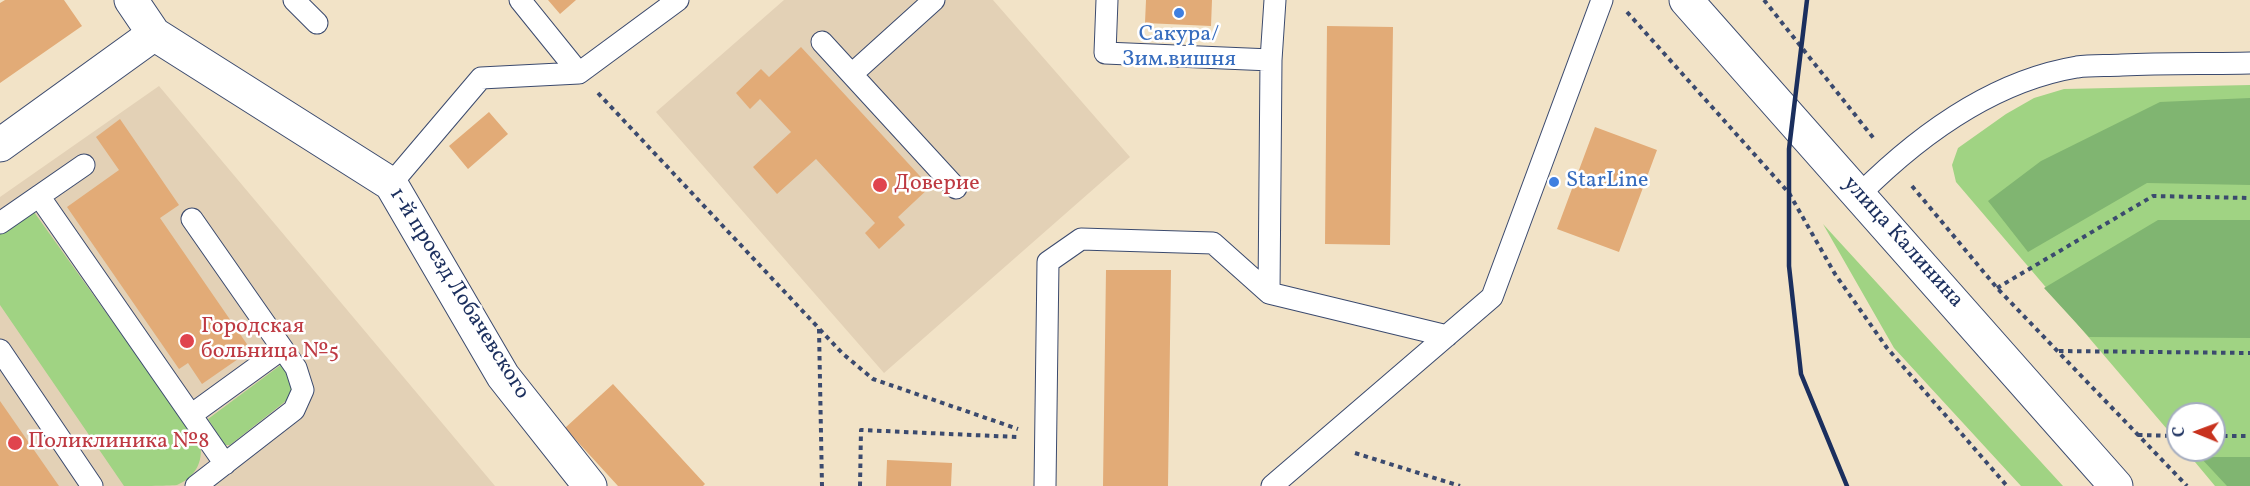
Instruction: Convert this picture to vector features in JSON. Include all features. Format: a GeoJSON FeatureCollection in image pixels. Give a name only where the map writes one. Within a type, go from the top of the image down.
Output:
{"type":"FeatureCollection","features":[{"type":"Feature","properties":{"kind":"street","name":"1-й проезд Лобачевского"},"geometry":{"type":"LineString","coordinates":[[131,0],[154,34],[391,184],[503,376],[590,486]]}},
{"type":"Feature","properties":{"kind":"street","name":"улица Калинина"},"geometry":{"type":"LineString","coordinates":[[1686,0],[2116,486]]}},
{"type":"Feature","properties":{"kind":"street"},"geometry":{"type":"LineString","coordinates":[[0,145],[154,34]]}},
{"type":"Feature","properties":{"kind":"lane"},"geometry":{"type":"LineString","coordinates":[[294,0],[317,23]]}},
{"type":"Feature","properties":{"kind":"lane"},"geometry":{"type":"LineString","coordinates":[[520,0],[579,73]]}},
{"type":"Feature","properties":{"kind":"lane"},"geometry":{"type":"LineString","coordinates":[[391,184],[481,78],[579,73],[678,0]]}},
{"type":"Feature","properties":{"kind":"lane"},"geometry":{"type":"LineString","coordinates":[[852,74],[934,0]]}},
{"type":"Feature","properties":{"kind":"lane"},"geometry":{"type":"LineString","coordinates":[[1107,0],[1105,53],[1271,60]]}},
{"type":"Feature","properties":{"kind":"lane"},"geometry":{"type":"LineString","coordinates":[[1269,293],[1271,60],[1275,0]]}},
{"type":"Feature","properties":{"kind":"lane"},"geometry":{"type":"LineString","coordinates":[[1272,486],[1492,297],[1602,0]]}},
{"type":"Feature","properties":{"kind":"lane"},"geometry":{"type":"LineString","coordinates":[[822,42],[956,188]]}},
{"type":"Feature","properties":{"kind":"lane"},"geometry":{"type":"LineString","coordinates":[[1860,195],[1892,162],[1955,117],[1997,94],[2043,75],[2078,67],[2250,63]]}},
{"type":"Feature","properties":{"kind":"lane"},"geometry":{"type":"LineString","coordinates":[[0,223],[84,165]]}},
{"type":"Feature","properties":{"kind":"lane"},"geometry":{"type":"LineString","coordinates":[[39,196],[225,464]]}},
{"type":"Feature","properties":{"kind":"lane"},"geometry":{"type":"LineString","coordinates":[[192,219],[299,375],[303,390],[299,405],[196,486]]}},
{"type":"Feature","properties":{"kind":"lane"},"geometry":{"type":"LineString","coordinates":[[1045,486],[1048,262],[1081,239],[1213,243],[1269,293],[1447,336]]}},
{"type":"Feature","properties":{"kind":"lane"},"geometry":{"type":"LineString","coordinates":[[191,415],[282,349]]}},
{"type":"Feature","properties":{"kind":"lane"},"geometry":{"type":"LineString","coordinates":[[0,350],[92,486]]}},
{"type":"Feature","properties":{"kind":"path"},"geometry":{"type":"LineString","coordinates":[[1764,0],[1892,162],[1997,288],[2187,486]]}},
{"type":"Feature","properties":{"kind":"path"},"geometry":{"type":"LineString","coordinates":[[1625,9],[1789,193],[1835,274],[1887,348],[2007,486]]}},
{"type":"Feature","properties":{"kind":"path"},"geometry":{"type":"LineString","coordinates":[[579,73],[819,329],[873,379],[1045,438]]}},
{"type":"Feature","properties":{"kind":"path"},"geometry":{"type":"LineString","coordinates":[[1997,288],[2153,196],[2250,198]]}},
{"type":"Feature","properties":{"kind":"path"},"geometry":{"type":"LineString","coordinates":[[819,329],[822,486]]}},
{"type":"Feature","properties":{"kind":"path"},"geometry":{"type":"LineString","coordinates":[[2058,351],[2250,353]]}},
{"type":"Feature","properties":{"kind":"path"},"geometry":{"type":"LineString","coordinates":[[860,486],[861,430],[1045,438]]}},
{"type":"Feature","properties":{"kind":"path"},"geometry":{"type":"LineString","coordinates":[[2138,435],[2166,436]]}},
{"type":"Feature","properties":{"kind":"path"},"geometry":{"type":"LineString","coordinates":[[2226,436],[2250,436]]}},
{"type":"Feature","properties":{"kind":"path"},"geometry":{"type":"LineString","coordinates":[[1323,443],[1460,486]]}},
{"type":"Feature","properties":{"kind":"shaded area"},"geometry":{"type":"Polygon","coordinates":[[[784,0],[993,0],[1130,157],[884,373],[656,112],[784,0]]]}},
{"type":"Feature","properties":{"kind":"shaded area","name":"Городская больница №5"},"geometry":{"type":"Polygon","coordinates":[[[159,86],[495,486],[0,486],[0,197],[159,86]]]}},
{"type":"Feature","properties":{"kind":"green space"},"geometry":{"type":"Polygon","coordinates":[[[2250,85],[2250,486],[2215,486],[2195,462],[2226,462],[2226,402],[2166,402],[2166,428],[1956,182],[1952,165],[1958,148],[2006,114],[2034,98],[2064,89],[2250,85]]]}},
{"type":"Feature","properties":{"kind":"green space"},"geometry":{"type":"Polygon","coordinates":[[[2250,98],[2250,185],[2147,183],[2028,252],[1988,201],[2041,161],[2160,102],[2250,98]]]}},
{"type":"Feature","properties":{"kind":"green space"},"geometry":{"type":"Polygon","coordinates":[[[34,212],[200,444],[199,463],[193,474],[183,482],[177,485],[124,486],[0,305],[0,230],[34,212]]]}},
{"type":"Feature","properties":{"kind":"green space"},"geometry":{"type":"Polygon","coordinates":[[[2158,220],[2250,220],[2250,338],[2089,337],[2044,288],[2158,220]]]}},
{"type":"Feature","properties":{"kind":"green space"},"geometry":{"type":"Polygon","coordinates":[[[1823,224],[2063,486],[2021,486],[1894,348],[1823,224]]]}},
{"type":"Feature","properties":{"kind":"green space"},"geometry":{"type":"Polygon","coordinates":[[[282,364],[292,388],[287,400],[230,445],[225,445],[208,419],[282,364]]]}},
{"type":"Feature","properties":{"kind":"green space"},"geometry":{"type":"Polygon","coordinates":[[[2226,457],[2250,457],[2250,486],[2227,486],[2205,462],[2226,462],[2226,457]]]}},
{"type":"Feature","properties":{"kind":"building"},"geometry":{"type":"Polygon","coordinates":[[[5,0],[64,0],[82,26],[0,83],[0,3],[5,0]]]}},
{"type":"Feature","properties":{"kind":"building"},"geometry":{"type":"Polygon","coordinates":[[[548,0],[576,0],[560,14],[548,0]]]}},
{"type":"Feature","properties":{"kind":"building"},"geometry":{"type":"Polygon","coordinates":[[[1146,0],[1212,0],[1211,26],[1145,23],[1146,0]]]}},
{"type":"Feature","properties":{"kind":"building"},"geometry":{"type":"Polygon","coordinates":[[[1327,26],[1393,27],[1390,245],[1325,244],[1327,26]]]}},
{"type":"Feature","properties":{"kind":"building"},"geometry":{"type":"Polygon","coordinates":[[[801,47],[930,187],[898,217],[905,225],[879,249],[865,233],[875,223],[816,159],[777,194],[753,167],[791,132],[760,99],[750,109],[736,93],[761,69],[769,77],[801,47]]]}},
{"type":"Feature","properties":{"kind":"building"},"geometry":{"type":"Polygon","coordinates":[[[489,112],[508,134],[468,169],[449,146],[489,112]]]}},
{"type":"Feature","properties":{"kind":"building"},"geometry":{"type":"Polygon","coordinates":[[[120,119],[179,205],[160,218],[251,350],[202,384],[188,363],[179,369],[67,207],[119,170],[96,137],[120,119]]]}},
{"type":"Feature","properties":{"kind":"building"},"geometry":{"type":"Polygon","coordinates":[[[1595,127],[1657,150],[1619,252],[1557,229],[1595,127]]]}},
{"type":"Feature","properties":{"kind":"building"},"geometry":{"type":"Polygon","coordinates":[[[1106,270],[1171,270],[1168,486],[1103,486],[1106,270]]]}},
{"type":"Feature","properties":{"kind":"building"},"geometry":{"type":"Polygon","coordinates":[[[613,384],[705,484],[703,486],[618,486],[565,428],[613,384]]]}},
{"type":"Feature","properties":{"kind":"building","name":"Поликлиника №8"},"geometry":{"type":"Polygon","coordinates":[[[0,401],[59,486],[0,486],[0,401]]]}},
{"type":"Feature","properties":{"kind":"building"},"geometry":{"type":"Polygon","coordinates":[[[887,460],[952,463],[951,486],[886,486],[887,460]]]}},
{"type":"Feature","properties":{"kind":"railway"},"geometry":{"type":"LineString","coordinates":[[1807,0],[1789,149],[1789,266],[1801,374],[1847,486]]}},
{"type":"Feature","properties":{"kind":"place","name":"Сакура/ Зим.вишня"},"geometry":{"type":"Point","coordinates":[1179,13]}},
{"type":"Feature","properties":{"kind":"place","name":"StarLine"},"geometry":{"type":"Point","coordinates":[1554,182]}},
{"type":"Feature","properties":{"kind":"place","name":"Доверие"},"geometry":{"type":"Point","coordinates":[880,185]}},
{"type":"Feature","properties":{"kind":"place","name":"Городская больница №5"},"geometry":{"type":"Point","coordinates":[187,341]}},
{"type":"Feature","properties":{"kind":"place","name":"Поликлиника №8"},"geometry":{"type":"Point","coordinates":[15,443]}}]}
